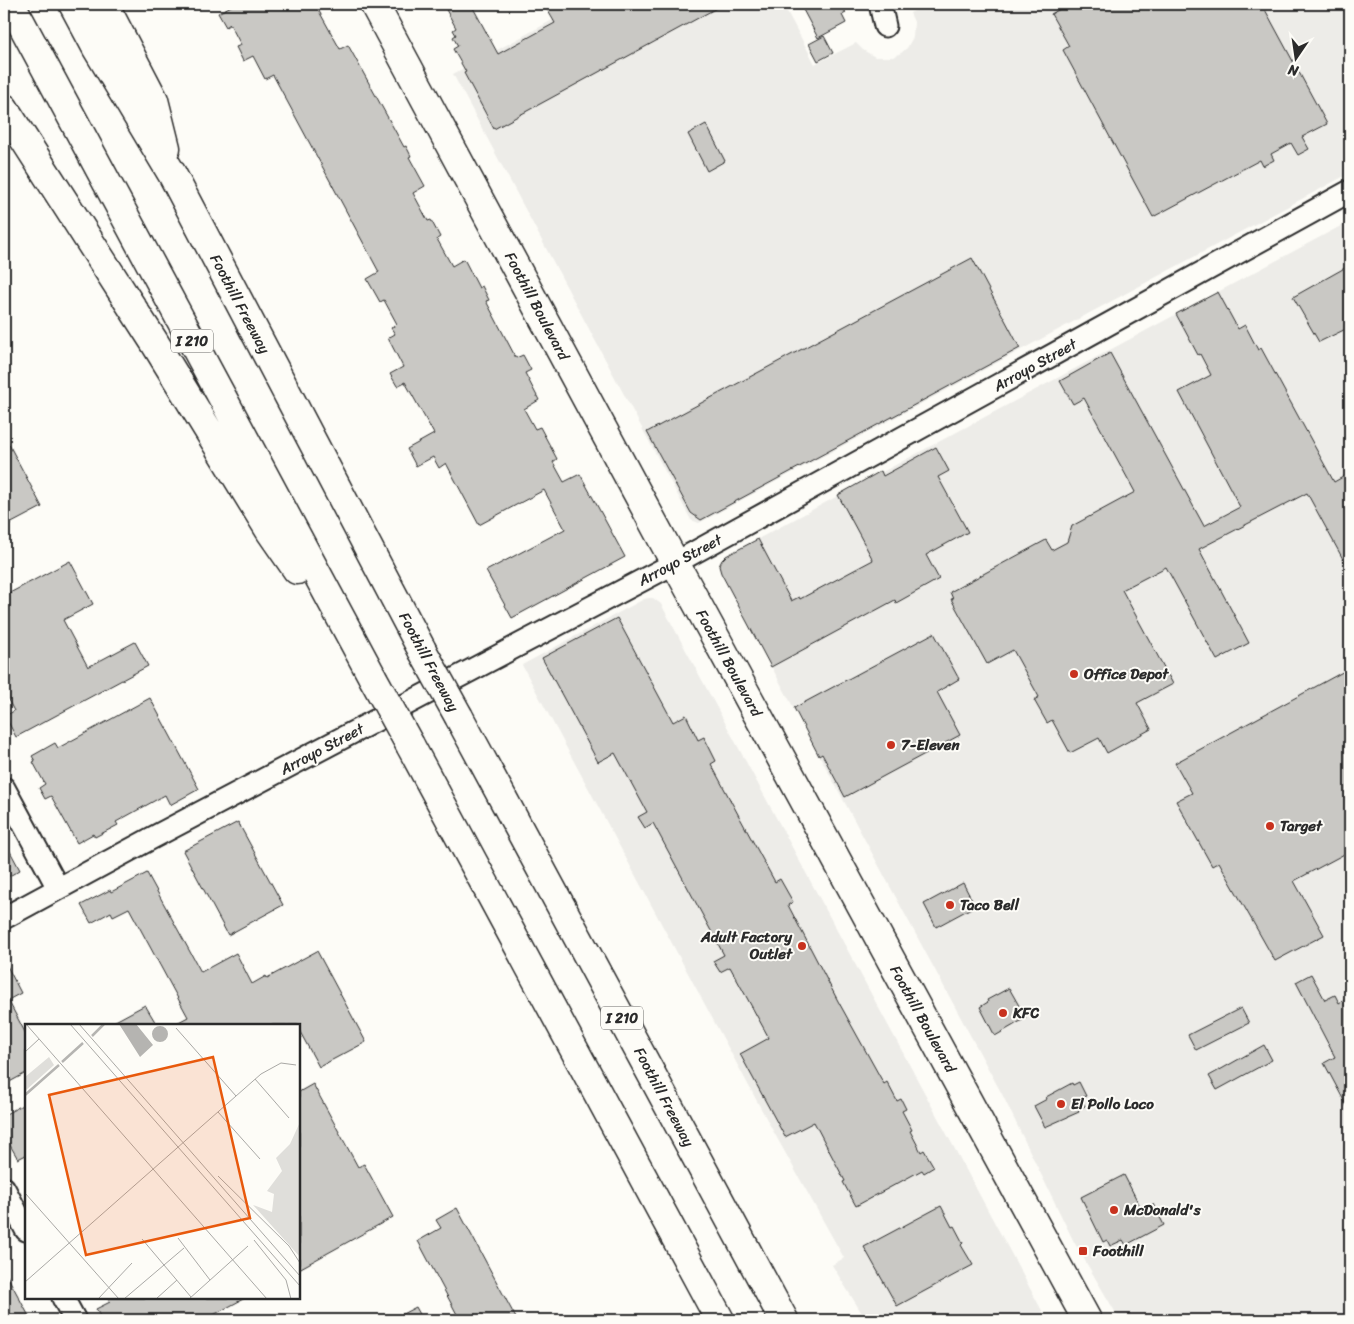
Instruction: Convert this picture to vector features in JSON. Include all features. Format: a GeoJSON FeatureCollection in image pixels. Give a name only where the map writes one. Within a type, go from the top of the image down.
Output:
{"type":"FeatureCollection","features":[{"type":"Feature","properties":{"kind":"main road","name":"I 210"},"geometry":{"type":"LineString","coordinates":[[11,4],[372,678],[720,1320]]}},
{"type":"Feature","properties":{"kind":"main road","name":"Foothill Freeway"},"geometry":{"type":"LineString","coordinates":[[73,4],[96,47],[172,174],[422,650],[784,1320]]}},
{"type":"Feature","properties":{"kind":"main road"},"geometry":{"type":"LineString","coordinates":[[104,4],[154,100],[172,174]]}},
{"type":"Feature","properties":{"kind":"main road","name":"Foothill Boulevard"},"geometry":{"type":"LineString","coordinates":[[374,4],[675,563],[1088,1320]]}},
{"type":"Feature","properties":{"kind":"main road"},"geometry":{"type":"LineString","coordinates":[[4,108],[147,332],[270,531],[372,678]]}},
{"type":"Feature","properties":{"kind":"street"},"geometry":{"type":"LineString","coordinates":[[880,4],[884,26]]}},
{"type":"Feature","properties":{"kind":"street","name":"Arroyo Street"},"geometry":{"type":"LineString","coordinates":[[4,918],[675,563],[1350,191]]}},
{"type":"Feature","properties":{"kind":"street"},"geometry":{"type":"LineString","coordinates":[[4,788],[58,888]]}},
{"type":"Feature","properties":{"kind":"street"},"geometry":{"type":"LineString","coordinates":[[4,1188],[25,1228]]}},
{"type":"Feature","properties":{"kind":"street"},"geometry":{"type":"LineString","coordinates":[[64,1299],[75,1320]]}},
{"type":"Feature","properties":{"kind":"shaded area"},"geometry":{"type":"Polygon","coordinates":[[[582,4],[783,4],[815,64],[856,43],[875,57],[893,57],[901,53],[907,48],[913,37],[914,22],[910,13],[927,4],[1350,4],[1350,173],[699,523],[691,520],[453,74],[582,4]]]}},
{"type":"Feature","properties":{"kind":"shaded area"},"geometry":{"type":"Polygon","coordinates":[[[1350,221],[1350,1320],[1120,1320],[1074,1242],[1003,1096],[721,573],[719,566],[726,556],[1350,221]]]}},
{"type":"Feature","properties":{"kind":"shaded area"},"geometry":{"type":"Polygon","coordinates":[[[649,598],[653,598],[661,604],[1047,1320],[866,1320],[832,1265],[844,1258],[772,1129],[522,665],[649,598]]]}},
{"type":"Feature","properties":{"kind":"building"},"geometry":{"type":"Polygon","coordinates":[[[235,4],[315,4],[340,49],[348,45],[404,147],[406,146],[411,156],[409,157],[425,186],[413,193],[428,221],[431,220],[440,237],[437,239],[452,266],[464,259],[479,288],[482,286],[489,300],[486,301],[516,358],[523,355],[531,370],[525,373],[539,400],[524,409],[535,429],[540,427],[557,459],[553,462],[564,482],[580,474],[625,557],[512,618],[486,571],[565,529],[544,490],[479,525],[446,463],[439,468],[433,457],[416,466],[407,449],[434,434],[405,382],[397,386],[390,374],[403,367],[388,338],[395,334],[391,328],[397,324],[384,300],[380,302],[367,279],[379,272],[273,75],[265,79],[253,56],[243,61],[236,47],[241,45],[230,24],[226,27],[218,13],[235,4]]]}},
{"type":"Feature","properties":{"kind":"building"},"geometry":{"type":"Polygon","coordinates":[[[443,4],[471,4],[498,54],[555,23],[544,4],[724,4],[494,129],[453,49],[458,46],[453,37],[456,35],[453,30],[456,28],[443,4]]]}},
{"type":"Feature","properties":{"kind":"building"},"geometry":{"type":"Polygon","coordinates":[[[800,4],[841,4],[846,13],[842,15],[846,23],[818,38],[800,4]]]}},
{"type":"Feature","properties":{"kind":"building"},"geometry":{"type":"Polygon","coordinates":[[[1069,4],[1262,4],[1327,124],[1302,137],[1309,149],[1298,155],[1291,143],[1271,154],[1274,160],[1263,166],[1260,160],[1153,217],[1063,50],[1069,46],[1051,14],[1069,4]]]}},
{"type":"Feature","properties":{"kind":"building"},"geometry":{"type":"Polygon","coordinates":[[[824,36],[833,53],[818,61],[809,44],[824,36]]]}},
{"type":"Feature","properties":{"kind":"building"},"geometry":{"type":"Polygon","coordinates":[[[706,124],[725,161],[707,171],[688,134],[706,124]]]}},
{"type":"Feature","properties":{"kind":"building"},"geometry":{"type":"Polygon","coordinates":[[[972,258],[1020,348],[701,520],[691,513],[647,432],[972,258]]]}},
{"type":"Feature","properties":{"kind":"building"},"geometry":{"type":"Polygon","coordinates":[[[1350,265],[1350,327],[1319,342],[1293,297],[1350,265]]]}},
{"type":"Feature","properties":{"kind":"building"},"geometry":{"type":"Polygon","coordinates":[[[1218,292],[1238,329],[1245,325],[1258,350],[1261,348],[1334,482],[1350,473],[1350,572],[1307,493],[1199,549],[1249,643],[1217,660],[1166,567],[1122,590],[1173,684],[1137,703],[1151,729],[1107,753],[1099,738],[1070,753],[1052,720],[1047,723],[1034,700],[1039,697],[1013,650],[987,664],[951,599],[953,599],[950,592],[1046,540],[1052,550],[1067,542],[1072,526],[1135,492],[1084,398],[1073,404],[1060,381],[1110,353],[1204,526],[1240,507],[1179,392],[1211,375],[1176,314],[1218,292]]]}},
{"type":"Feature","properties":{"kind":"building"},"geometry":{"type":"Polygon","coordinates":[[[4,435],[42,507],[4,527],[4,435]]]}},
{"type":"Feature","properties":{"kind":"building"},"geometry":{"type":"Polygon","coordinates":[[[936,447],[949,471],[938,477],[968,532],[926,555],[939,579],[896,603],[895,600],[771,667],[721,573],[719,566],[722,560],[758,539],[791,601],[799,597],[800,599],[873,560],[838,495],[881,471],[883,476],[936,447]]]}},
{"type":"Feature","properties":{"kind":"building"},"geometry":{"type":"Polygon","coordinates":[[[70,561],[93,604],[63,620],[88,667],[135,642],[148,666],[16,737],[5,716],[14,711],[4,692],[4,596],[70,561]]]}},
{"type":"Feature","properties":{"kind":"building"},"geometry":{"type":"Polygon","coordinates":[[[617,618],[673,722],[686,715],[698,740],[704,737],[716,761],[711,764],[775,882],[780,879],[793,902],[788,905],[838,1001],[884,1084],[887,1082],[897,1101],[901,1099],[906,1109],[902,1111],[912,1130],[910,1131],[921,1152],[924,1150],[934,1167],[924,1173],[922,1170],[856,1206],[814,1122],[785,1137],[740,1054],[769,1038],[730,967],[720,972],[713,961],[724,955],[653,823],[645,828],[638,817],[647,812],[615,753],[598,762],[542,658],[617,618]]]}},
{"type":"Feature","properties":{"kind":"building"},"geometry":{"type":"Polygon","coordinates":[[[934,633],[959,679],[937,692],[960,735],[845,797],[822,754],[819,756],[794,708],[934,633]]]}},
{"type":"Feature","properties":{"kind":"building","name":"Target"},"geometry":{"type":"Polygon","coordinates":[[[1350,668],[1350,851],[1294,881],[1324,935],[1275,961],[1219,862],[1212,866],[1176,801],[1192,793],[1175,763],[1350,668]]]}},
{"type":"Feature","properties":{"kind":"building"},"geometry":{"type":"Polygon","coordinates":[[[150,698],[199,789],[170,805],[165,795],[116,822],[118,825],[95,837],[93,834],[77,843],[51,796],[45,799],[39,788],[45,784],[33,762],[35,761],[32,756],[55,743],[58,748],[150,698]]]}},
{"type":"Feature","properties":{"kind":"building"},"geometry":{"type":"Polygon","coordinates":[[[238,822],[283,905],[228,935],[183,851],[238,822]]]}},
{"type":"Feature","properties":{"kind":"building"},"geometry":{"type":"Polygon","coordinates":[[[4,840],[20,870],[4,879],[4,840]]]}},
{"type":"Feature","properties":{"kind":"building"},"geometry":{"type":"Polygon","coordinates":[[[147,873],[201,972],[236,953],[252,984],[317,951],[366,1042],[319,1067],[300,1032],[300,1024],[175,1024],[188,1017],[129,908],[113,916],[111,912],[91,923],[81,905],[110,890],[111,892],[147,873]]]}},
{"type":"Feature","properties":{"kind":"building","name":"Taco Bell"},"geometry":{"type":"Polygon","coordinates":[[[963,883],[975,906],[936,927],[924,904],[963,883]]]}},
{"type":"Feature","properties":{"kind":"building"},"geometry":{"type":"Polygon","coordinates":[[[4,960],[21,993],[8,1000],[25,1032],[25,1074],[4,1085],[4,960]]]}},
{"type":"Feature","properties":{"kind":"building"},"geometry":{"type":"Polygon","coordinates":[[[1311,974],[1325,1000],[1335,995],[1339,1003],[1350,996],[1350,1112],[1324,1063],[1335,1057],[1296,982],[1311,974]]]}},
{"type":"Feature","properties":{"kind":"building","name":"KFC"},"geometry":{"type":"Polygon","coordinates":[[[1009,988],[1026,1018],[995,1036],[980,1007],[988,1002],[987,1000],[1009,988]]]}},
{"type":"Feature","properties":{"kind":"building"},"geometry":{"type":"Polygon","coordinates":[[[145,1005],[156,1024],[110,1024],[145,1005]]]}},
{"type":"Feature","properties":{"kind":"building"},"geometry":{"type":"Polygon","coordinates":[[[1241,1008],[1249,1023],[1196,1050],[1188,1035],[1241,1008]]]}},
{"type":"Feature","properties":{"kind":"building"},"geometry":{"type":"Polygon","coordinates":[[[1264,1045],[1272,1060],[1217,1090],[1209,1076],[1264,1045]]]}},
{"type":"Feature","properties":{"kind":"building","name":"El Pollo Loco"},"geometry":{"type":"Polygon","coordinates":[[[1079,1082],[1086,1096],[1081,1098],[1085,1106],[1078,1110],[1079,1112],[1045,1127],[1034,1106],[1072,1083],[1073,1085],[1079,1082]]]}},
{"type":"Feature","properties":{"kind":"building"},"geometry":{"type":"Polygon","coordinates":[[[313,1084],[358,1167],[364,1164],[393,1217],[300,1268],[300,1091],[313,1084]]]}},
{"type":"Feature","properties":{"kind":"building"},"geometry":{"type":"Polygon","coordinates":[[[25,1104],[25,1156],[18,1159],[4,1135],[4,1115],[25,1104]]]}},
{"type":"Feature","properties":{"kind":"building","name":"McDonald's"},"geometry":{"type":"Polygon","coordinates":[[[1124,1175],[1142,1210],[1153,1204],[1164,1225],[1126,1245],[1123,1240],[1110,1246],[1107,1240],[1103,1242],[1081,1197],[1124,1175]]]}},
{"type":"Feature","properties":{"kind":"building"},"geometry":{"type":"Polygon","coordinates":[[[941,1206],[952,1227],[954,1226],[963,1243],[961,1245],[973,1265],[897,1306],[864,1247],[941,1206]]]}},
{"type":"Feature","properties":{"kind":"building"},"geometry":{"type":"Polygon","coordinates":[[[457,1208],[517,1320],[460,1320],[418,1241],[441,1228],[436,1220],[457,1208]]]}},
{"type":"Feature","properties":{"kind":"building"},"geometry":{"type":"Polygon","coordinates":[[[4,1270],[31,1320],[4,1320],[4,1270]]]}},
{"type":"Feature","properties":{"kind":"building"},"geometry":{"type":"Polygon","coordinates":[[[108,1299],[243,1299],[204,1320],[102,1320],[96,1309],[110,1302],[108,1299]]]}},
{"type":"Feature","properties":{"kind":"building"},"geometry":{"type":"Polygon","coordinates":[[[416,1307],[423,1320],[391,1320],[416,1307]]]}},
{"type":"Feature","properties":{"kind":"place","name":"Office Depot"},"geometry":{"type":"Point","coordinates":[1074,674]}},
{"type":"Feature","properties":{"kind":"place","name":"7-Eleven"},"geometry":{"type":"Point","coordinates":[891,745]}},
{"type":"Feature","properties":{"kind":"place","name":"Target"},"geometry":{"type":"Point","coordinates":[1270,826]}},
{"type":"Feature","properties":{"kind":"place","name":"Taco Bell"},"geometry":{"type":"Point","coordinates":[950,905]}},
{"type":"Feature","properties":{"kind":"place","name":"Adult Factory Outlet"},"geometry":{"type":"Point","coordinates":[802,946]}},
{"type":"Feature","properties":{"kind":"place","name":"KFC"},"geometry":{"type":"Point","coordinates":[1003,1013]}},
{"type":"Feature","properties":{"kind":"place","name":"El Pollo Loco"},"geometry":{"type":"Point","coordinates":[1061,1104]}},
{"type":"Feature","properties":{"kind":"place","name":"McDonald's"},"geometry":{"type":"Point","coordinates":[1114,1210]}},
{"type":"Feature","properties":{"kind":"place","name":"Foothill"},"geometry":{"type":"Point","coordinates":[1083,1251]}}]}
